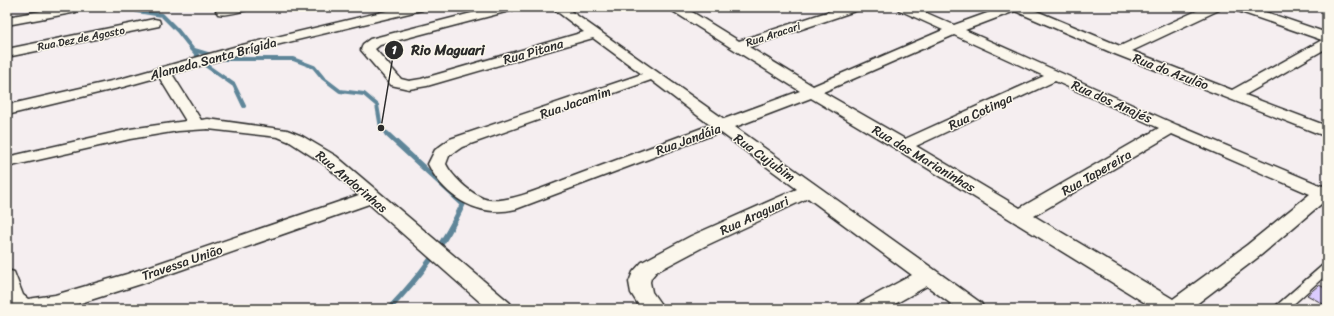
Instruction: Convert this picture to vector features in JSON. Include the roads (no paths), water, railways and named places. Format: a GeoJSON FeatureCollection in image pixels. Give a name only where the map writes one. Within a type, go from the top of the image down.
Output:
{"type":"FeatureCollection","features":[{"type":"Feature","properties":{"kind":"street"},"geometry":{"type":"LineString","coordinates":[[222,11],[242,7]]}},
{"type":"Feature","properties":{"kind":"street","name":"Alameda Santa Brígida"},"geometry":{"type":"LineString","coordinates":[[7,110],[123,83],[239,50],[418,7]]}},
{"type":"Feature","properties":{"kind":"street","name":"Rua Pitana"},"geometry":{"type":"LineString","coordinates":[[509,7],[410,32],[376,42],[368,47],[370,52],[396,82],[402,84],[414,84],[593,34]]}},
{"type":"Feature","properties":{"kind":"street","name":"Rua Cujubim"},"geometry":{"type":"LineString","coordinates":[[557,7],[593,34],[653,75],[973,309]]}},
{"type":"Feature","properties":{"kind":"street","name":"Rua das Marianinhas"},"geometry":{"type":"LineString","coordinates":[[675,7],[812,92],[1173,309]]}},
{"type":"Feature","properties":{"kind":"street","name":"Rua Aracari"},"geometry":{"type":"LineString","coordinates":[[738,46],[854,7]]}},
{"type":"Feature","properties":{"kind":"street","name":"Rua dos Anajés"},"geometry":{"type":"LineString","coordinates":[[903,7],[1171,128],[1325,192]]}},
{"type":"Feature","properties":{"kind":"street","name":"Rua Jandáia"},"geometry":{"type":"LineString","coordinates":[[496,128],[451,146],[441,154],[436,164],[441,173],[471,200],[490,207],[501,206],[526,199],[723,126],[812,92],[954,30],[1015,7]]}},
{"type":"Feature","properties":{"kind":"street","name":"Rua do Azulão"},"geometry":{"type":"LineString","coordinates":[[1015,7],[1120,51],[1327,132]]}},
{"type":"Feature","properties":{"kind":"street"},"geometry":{"type":"LineString","coordinates":[[1120,51],[1215,7]]}},
{"type":"Feature","properties":{"kind":"street"},"geometry":{"type":"LineString","coordinates":[[1239,7],[1327,37]]}},
{"type":"Feature","properties":{"kind":"street"},"geometry":{"type":"LineString","coordinates":[[7,21],[72,9]]}},
{"type":"Feature","properties":{"kind":"street","name":"Rua Dez de Agosto"},"geometry":{"type":"LineString","coordinates":[[7,53],[154,23]]}},
{"type":"Feature","properties":{"kind":"street"},"geometry":{"type":"LineString","coordinates":[[1233,95],[1327,42]]}},
{"type":"Feature","properties":{"kind":"street","name":"Rua Jacamim"},"geometry":{"type":"LineString","coordinates":[[496,128],[653,75]]}},
{"type":"Feature","properties":{"kind":"street"},"geometry":{"type":"LineString","coordinates":[[166,76],[196,124]]}},
{"type":"Feature","properties":{"kind":"street","name":"Rua Cotinga"},"geometry":{"type":"LineString","coordinates":[[904,146],[1055,76]]}},
{"type":"Feature","properties":{"kind":"street","name":"Rua Andorinhas"},"geometry":{"type":"LineString","coordinates":[[7,162],[130,134],[196,124],[250,128],[289,136],[330,160],[502,309]]}},
{"type":"Feature","properties":{"kind":"street","name":"Rua Tapereira"},"geometry":{"type":"LineString","coordinates":[[1020,216],[1171,128]]}},
{"type":"Feature","properties":{"kind":"street","name":"Rua Araguari"},"geometry":{"type":"LineString","coordinates":[[653,309],[639,287],[639,277],[642,272],[698,241],[810,190]]}},
{"type":"Feature","properties":{"kind":"street"},"geometry":{"type":"LineString","coordinates":[[1173,309],[1298,215],[1325,192]]}},
{"type":"Feature","properties":{"kind":"street","name":"Travessa União"},"geometry":{"type":"LineString","coordinates":[[7,277],[14,300],[24,307],[35,307],[55,303],[134,279],[372,197]]}},
{"type":"Feature","properties":{"kind":"street"},"geometry":{"type":"LineString","coordinates":[[868,309],[928,276]]}},
{"type":"Feature","properties":{"kind":"lane"},"geometry":{"type":"LineString","coordinates":[[1280,309],[1327,268]]}},
{"type":"Feature","properties":{"kind":"waterway"},"geometry":{"type":"LineString","coordinates":[[138,7],[137,11],[162,15],[178,31],[193,49]]}},
{"type":"Feature","properties":{"kind":"waterway"},"geometry":{"type":"LineString","coordinates":[[193,49],[224,59],[293,59],[314,67],[323,78],[340,91],[364,94],[377,105],[381,128],[387,134]]}},
{"type":"Feature","properties":{"kind":"waterway"},"geometry":{"type":"LineString","coordinates":[[193,49],[204,64],[234,85],[244,106]]}},
{"type":"Feature","properties":{"kind":"waterway"},"geometry":{"type":"LineString","coordinates":[[387,134],[463,204],[448,233],[430,260],[389,309]]}},
{"type":"Feature","properties":{"kind":"place","name":"Rio Maguari"},"geometry":{"type":"Point","coordinates":[381,128]}}]}
